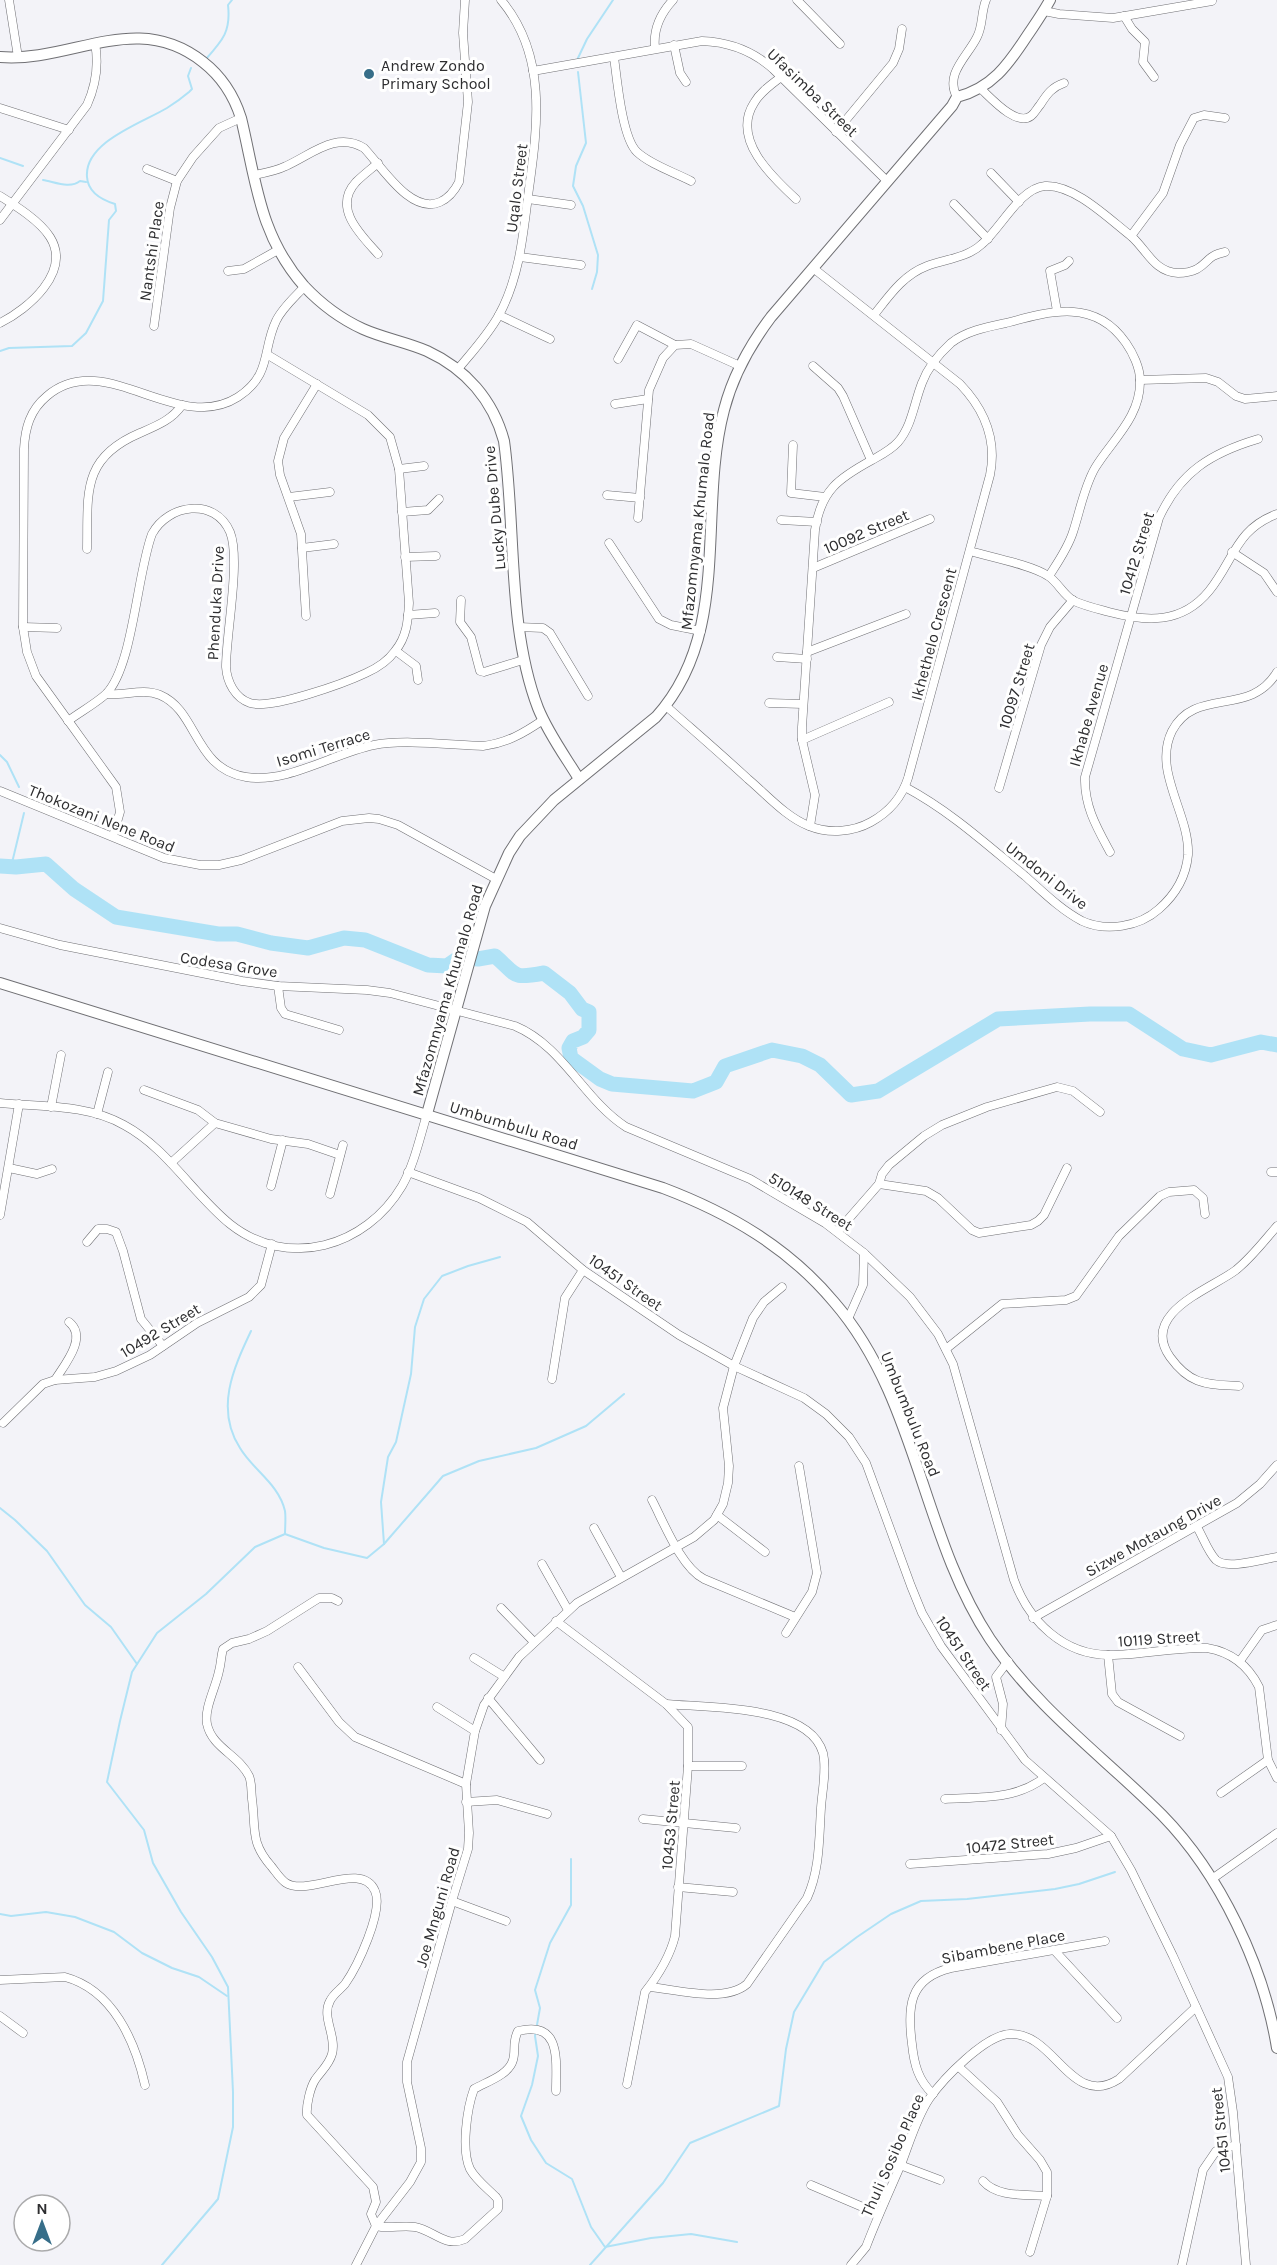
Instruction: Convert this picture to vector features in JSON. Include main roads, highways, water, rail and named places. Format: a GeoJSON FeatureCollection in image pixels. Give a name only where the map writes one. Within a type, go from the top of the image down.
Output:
{"type":"FeatureCollection","features":[{"type":"Feature","properties":{"kind":"waterway"},"geometry":{"type":"LineString","coordinates":[[206,59],[225,35],[229,14],[228,5],[232,0]]}},
{"type":"Feature","properties":{"kind":"waterway"},"geometry":{"type":"LineString","coordinates":[[578,58],[587,39],[613,0]]}},
{"type":"Feature","properties":{"kind":"waterway"},"geometry":{"type":"LineString","coordinates":[[0,351],[9,348],[72,346],[86,333],[103,301],[109,220],[116,211],[115,204],[101,198],[90,187],[87,177],[89,165],[95,154],[116,135],[167,108],[189,92],[192,89],[188,76],[191,68]]}},
{"type":"Feature","properties":{"kind":"waterway"},"geometry":{"type":"LineString","coordinates":[[578,72],[586,143],[576,166],[573,186],[583,206],[598,255],[597,272],[592,289]]}},
{"type":"Feature","properties":{"kind":"waterway"},"geometry":{"type":"LineString","coordinates":[[0,158],[23,166]]}},
{"type":"Feature","properties":{"kind":"waterway"},"geometry":{"type":"LineString","coordinates":[[43,180],[67,185],[80,181],[86,182]]}},
{"type":"Feature","properties":{"kind":"waterway"},"geometry":{"type":"LineString","coordinates":[[0,755],[7,762],[19,787]]}},
{"type":"Feature","properties":{"kind":"waterway"},"geometry":{"type":"LineString","coordinates":[[11,867],[24,813]]}},
{"type":"Feature","properties":{"kind":"waterway"},"geometry":{"type":"LineString","coordinates":[[0,866],[46,864],[74,889],[116,917],[218,934],[237,934],[271,943],[308,948],[344,938],[365,940],[428,965],[447,966],[460,957],[478,959],[495,956],[512,972],[520,976],[544,973],[570,993],[582,1009],[589,1012],[589,1030],[583,1037],[573,1041],[569,1048],[571,1058],[600,1079],[612,1084],[693,1091],[716,1082],[725,1066],[772,1050],[802,1056],[820,1065],[851,1095],[878,1091],[998,1019],[1129,1014],[1183,1049],[1211,1055],[1261,1042],[1277,1045]]}},
{"type":"Feature","properties":{"kind":"waterway"},"geometry":{"type":"LineString","coordinates":[[384,1544],[381,1502],[388,1457],[396,1442],[411,1374],[415,1327],[424,1299],[442,1276],[500,1257]]}},
{"type":"Feature","properties":{"kind":"waterway"},"geometry":{"type":"LineString","coordinates":[[251,1331],[238,1360],[229,1389],[229,1419],[233,1433],[245,1456],[272,1485],[282,1501],[285,1514],[285,1534]]}},
{"type":"Feature","properties":{"kind":"waterway"},"geometry":{"type":"LineString","coordinates":[[162,2265],[218,2199],[233,2127],[228,1987],[212,1957],[181,1912],[153,1863],[144,1830],[107,1782],[132,1672],[157,1633],[206,1594],[255,1547],[285,1534],[324,1548],[367,1558],[384,1544],[443,1476],[479,1461],[536,1448],[586,1426],[624,1394]]}},
{"type":"Feature","properties":{"kind":"waterway"},"geometry":{"type":"LineString","coordinates":[[0,1508],[47,1551],[85,1605],[111,1627],[137,1664]]}},
{"type":"Feature","properties":{"kind":"waterway"},"geometry":{"type":"LineString","coordinates":[[571,1859],[571,1905],[550,1943],[535,1990],[540,2008],[535,2036],[538,2056],[532,2085],[521,2116],[531,2140],[546,2163],[572,2179],[591,2227],[605,2247],[651,2238],[691,2234],[737,2242]]}},
{"type":"Feature","properties":{"kind":"waterway"},"geometry":{"type":"LineString","coordinates":[[590,2265],[663,2183],[690,2143],[779,2106],[786,2049],[794,2012],[824,1962],[857,1937],[891,1914],[921,1901],[967,1899],[1055,1889],[1115,1872]]}},
{"type":"Feature","properties":{"kind":"waterway"},"geometry":{"type":"LineString","coordinates":[[0,1914],[11,1916],[46,1912],[75,1917],[114,1932],[142,1953],[172,1968],[199,1977],[227,1996]]}},
{"type":"Feature","properties":{"kind":"place","name":"Andrew Zondo Primary School"},"geometry":{"type":"Point","coordinates":[369,74]}}]}
